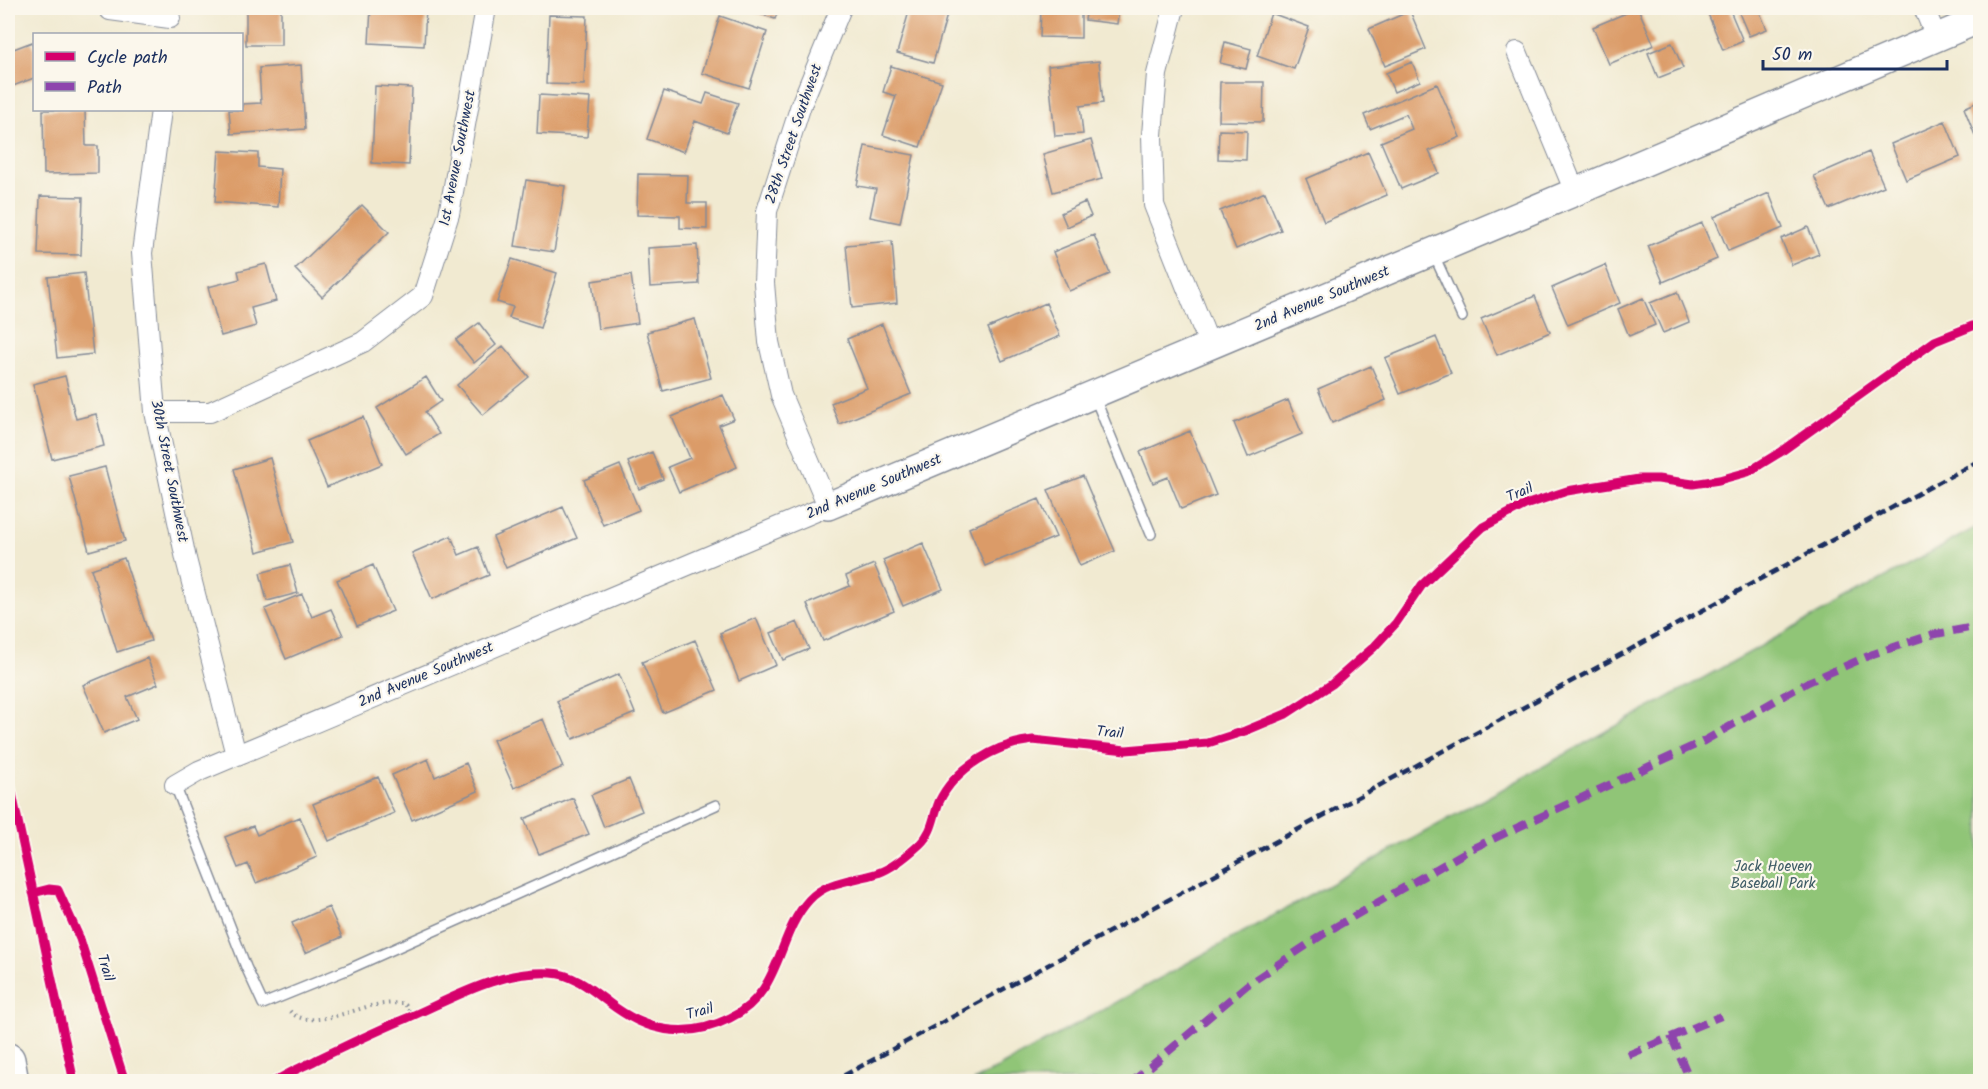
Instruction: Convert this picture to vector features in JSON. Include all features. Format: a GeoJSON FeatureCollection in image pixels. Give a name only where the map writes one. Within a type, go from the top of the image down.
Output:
{"type":"FeatureCollection","features":[{"type":"Feature","properties":{"kind":"highway"},"geometry":{"type":"LineString","coordinates":[[8,1060],[12,1082]]}},
{"type":"Feature","properties":{"kind":"street","name":"1st Avenue Southwest"},"geometry":{"type":"LineString","coordinates":[[155,412],[210,412],[363,342],[423,296],[449,214],[486,8]]}},
{"type":"Feature","properties":{"kind":"street","name":"28th Street Southwest"},"geometry":{"type":"LineString","coordinates":[[828,506],[781,395],[769,342],[764,283],[767,211],[801,105],[841,8]]}},
{"type":"Feature","properties":{"kind":"street"},"geometry":{"type":"LineString","coordinates":[[1174,8],[1157,74],[1152,135],[1154,205],[1210,346]]}},
{"type":"Feature","properties":{"kind":"street"},"geometry":{"type":"LineString","coordinates":[[1923,8],[1936,37]]}},
{"type":"Feature","properties":{"kind":"street"},"geometry":{"type":"LineString","coordinates":[[111,10],[170,20]]}},
{"type":"Feature","properties":{"kind":"street","name":"2nd Avenue Southwest"},"geometry":{"type":"LineString","coordinates":[[175,785],[199,771],[236,755],[1094,396],[1980,19]]}},
{"type":"Feature","properties":{"kind":"street"},"geometry":{"type":"LineString","coordinates":[[1516,52],[1575,192]]}},
{"type":"Feature","properties":{"kind":"street","name":"30th Street Southwest"},"geometry":{"type":"LineString","coordinates":[[161,111],[142,253],[155,412],[186,559],[236,755]]}},
{"type":"Feature","properties":{"kind":"lane"},"geometry":{"type":"LineString","coordinates":[[1433,252],[1462,317]]}},
{"type":"Feature","properties":{"kind":"lane"},"geometry":{"type":"LineString","coordinates":[[1094,396],[1151,534]]}},
{"type":"Feature","properties":{"kind":"lane"},"geometry":{"type":"LineString","coordinates":[[175,785],[233,935],[263,1004],[279,999],[716,805]]}},
{"type":"Feature","properties":{"kind":"path"},"geometry":{"type":"LineString","coordinates":[[279,999],[294,1017],[306,1019],[340,1016],[372,1006],[403,1003],[409,1008],[409,1017]]}},
{"type":"Feature","properties":{"kind":"green space","name":"Jack Hoeven Baseball Park"},"geometry":{"type":"Polygon","coordinates":[[[1980,525],[1980,1081],[974,1081],[1980,525]]]}},
{"type":"Feature","properties":{"kind":"building"},"geometry":{"type":"Polygon","coordinates":[[[246,8],[281,8],[281,45],[246,45],[246,8]]]}},
{"type":"Feature","properties":{"kind":"building"},"geometry":{"type":"Polygon","coordinates":[[[371,8],[426,8],[424,46],[369,43],[371,8]]]}},
{"type":"Feature","properties":{"kind":"building"},"geometry":{"type":"Polygon","coordinates":[[[742,8],[779,8],[775,19],[742,8]]]}},
{"type":"Feature","properties":{"kind":"building"},"geometry":{"type":"Polygon","coordinates":[[[910,8],[949,8],[933,63],[897,53],[910,8]]]}},
{"type":"Feature","properties":{"kind":"building"},"geometry":{"type":"Polygon","coordinates":[[[1041,8],[1081,8],[1081,38],[1040,37],[1041,8]]]}},
{"type":"Feature","properties":{"kind":"building"},"geometry":{"type":"Polygon","coordinates":[[[1087,8],[1119,8],[1117,24],[1085,20],[1087,8]]]}},
{"type":"Feature","properties":{"kind":"building"},"geometry":{"type":"Polygon","coordinates":[[[1638,8],[1654,45],[1609,64],[1593,27],[1638,8]]]}},
{"type":"Feature","properties":{"kind":"building"},"geometry":{"type":"Polygon","coordinates":[[[1729,8],[1743,41],[1723,50],[1706,9],[1729,8]]]}},
{"type":"Feature","properties":{"kind":"building"},"geometry":{"type":"Polygon","coordinates":[[[1758,8],[1767,29],[1749,36],[1739,13],[1758,8]]]}},
{"type":"Feature","properties":{"kind":"building"},"geometry":{"type":"Polygon","coordinates":[[[1410,11],[1426,49],[1385,66],[1369,29],[1410,11]]]}},
{"type":"Feature","properties":{"kind":"building"},"geometry":{"type":"Polygon","coordinates":[[[1271,13],[1309,27],[1294,69],[1257,56],[1271,13]]]}},
{"type":"Feature","properties":{"kind":"building"},"geometry":{"type":"Polygon","coordinates":[[[549,15],[587,16],[584,85],[546,84],[549,15]]]}},
{"type":"Feature","properties":{"kind":"building"},"geometry":{"type":"Polygon","coordinates":[[[720,16],[767,32],[749,88],[702,73],[720,16]]]}},
{"type":"Feature","properties":{"kind":"building"},"geometry":{"type":"Polygon","coordinates":[[[32,42],[33,78],[8,88],[8,43],[11,50],[32,42]]]}},
{"type":"Feature","properties":{"kind":"building"},"geometry":{"type":"Polygon","coordinates":[[[1225,42],[1251,49],[1246,69],[1220,63],[1225,42]]]}},
{"type":"Feature","properties":{"kind":"building"},"geometry":{"type":"Polygon","coordinates":[[[1672,43],[1683,68],[1658,78],[1648,53],[1672,43]]]}},
{"type":"Feature","properties":{"kind":"building"},"geometry":{"type":"Polygon","coordinates":[[[1099,61],[1103,103],[1080,106],[1083,134],[1055,136],[1048,66],[1099,61]]]}},
{"type":"Feature","properties":{"kind":"building"},"geometry":{"type":"Polygon","coordinates":[[[1412,62],[1420,81],[1394,92],[1386,73],[1412,62]]]}},
{"type":"Feature","properties":{"kind":"building"},"geometry":{"type":"Polygon","coordinates":[[[301,65],[305,129],[231,134],[229,111],[243,111],[243,104],[261,103],[259,68],[301,65]]]}},
{"type":"Feature","properties":{"kind":"building"},"geometry":{"type":"Polygon","coordinates":[[[891,66],[942,82],[920,147],[883,135],[896,96],[883,92],[891,66]]]}},
{"type":"Feature","properties":{"kind":"building"},"geometry":{"type":"Polygon","coordinates":[[[1220,82],[1264,82],[1263,122],[1219,121],[1220,82]]]}},
{"type":"Feature","properties":{"kind":"building"},"geometry":{"type":"Polygon","coordinates":[[[1437,84],[1460,137],[1429,151],[1439,173],[1401,189],[1381,142],[1412,129],[1406,114],[1370,129],[1364,115],[1437,84]]]}},
{"type":"Feature","properties":{"kind":"building"},"geometry":{"type":"Polygon","coordinates":[[[375,86],[412,88],[409,165],[372,163],[375,86]]]}},
{"type":"Feature","properties":{"kind":"building"},"geometry":{"type":"Polygon","coordinates":[[[664,91],[703,104],[707,93],[738,103],[727,133],[695,121],[684,152],[647,139],[664,91]]]}},
{"type":"Feature","properties":{"kind":"building"},"geometry":{"type":"Polygon","coordinates":[[[539,95],[590,98],[587,137],[537,134],[539,95]]]}},
{"type":"Feature","properties":{"kind":"building"},"geometry":{"type":"Polygon","coordinates":[[[1980,101],[1980,148],[1964,108],[1980,101]]]}},
{"type":"Feature","properties":{"kind":"building"},"geometry":{"type":"Polygon","coordinates":[[[43,111],[85,111],[86,146],[98,146],[98,173],[44,174],[43,111]]]}},
{"type":"Feature","properties":{"kind":"building"},"geometry":{"type":"Polygon","coordinates":[[[1945,121],[1960,157],[1906,180],[1891,144],[1945,121]]]}},
{"type":"Feature","properties":{"kind":"building"},"geometry":{"type":"Polygon","coordinates":[[[1219,130],[1247,131],[1246,160],[1218,159],[1219,130]]]}},
{"type":"Feature","properties":{"kind":"building"},"geometry":{"type":"Polygon","coordinates":[[[1091,140],[1102,179],[1053,192],[1043,154],[1091,140]]]}},
{"type":"Feature","properties":{"kind":"building"},"geometry":{"type":"Polygon","coordinates":[[[865,146],[914,155],[900,223],[870,217],[876,189],[857,186],[865,146]]]}},
{"type":"Feature","properties":{"kind":"building"},"geometry":{"type":"Polygon","coordinates":[[[219,151],[258,153],[258,167],[280,169],[278,207],[215,202],[219,151]]]}},
{"type":"Feature","properties":{"kind":"building"},"geometry":{"type":"Polygon","coordinates":[[[1368,152],[1387,195],[1324,222],[1306,179],[1368,152]]]}},
{"type":"Feature","properties":{"kind":"building"},"geometry":{"type":"Polygon","coordinates":[[[1869,152],[1884,186],[1829,209],[1814,176],[1869,152]]]}},
{"type":"Feature","properties":{"kind":"building"},"geometry":{"type":"Polygon","coordinates":[[[638,174],[688,175],[687,203],[707,203],[707,229],[680,228],[680,216],[637,215],[638,174]]]}},
{"type":"Feature","properties":{"kind":"building"},"geometry":{"type":"Polygon","coordinates":[[[526,180],[565,186],[554,252],[515,246],[526,180]]]}},
{"type":"Feature","properties":{"kind":"building"},"geometry":{"type":"Polygon","coordinates":[[[1265,192],[1281,230],[1236,249],[1220,211],[1265,192]]]}},
{"type":"Feature","properties":{"kind":"building"},"geometry":{"type":"Polygon","coordinates":[[[1769,193],[1783,228],[1728,251],[1714,217],[1769,193]]]}},
{"type":"Feature","properties":{"kind":"building"},"geometry":{"type":"Polygon","coordinates":[[[40,196],[83,197],[81,255],[38,254],[40,196]]]}},
{"type":"Feature","properties":{"kind":"building"},"geometry":{"type":"Polygon","coordinates":[[[1085,202],[1091,216],[1067,227],[1061,213],[1085,202]]]}},
{"type":"Feature","properties":{"kind":"building"},"geometry":{"type":"Polygon","coordinates":[[[362,205],[389,232],[322,297],[295,269],[362,205]]]}},
{"type":"Feature","properties":{"kind":"building"},"geometry":{"type":"Polygon","coordinates":[[[1702,223],[1717,259],[1663,282],[1648,246],[1702,223]]]}},
{"type":"Feature","properties":{"kind":"building"},"geometry":{"type":"Polygon","coordinates":[[[1808,227],[1819,254],[1792,265],[1781,239],[1808,227]]]}},
{"type":"Feature","properties":{"kind":"building"},"geometry":{"type":"Polygon","coordinates":[[[1094,235],[1110,274],[1069,291],[1053,252],[1094,235]]]}},
{"type":"Feature","properties":{"kind":"building"},"geometry":{"type":"Polygon","coordinates":[[[892,241],[897,303],[852,308],[846,245],[892,241]]]}},
{"type":"Feature","properties":{"kind":"building"},"geometry":{"type":"Polygon","coordinates":[[[697,245],[699,284],[650,287],[648,248],[697,245]]]}},
{"type":"Feature","properties":{"kind":"building"},"geometry":{"type":"Polygon","coordinates":[[[512,259],[557,273],[540,328],[509,318],[513,307],[497,302],[512,259]]]}},
{"type":"Feature","properties":{"kind":"building"},"geometry":{"type":"Polygon","coordinates":[[[266,264],[276,301],[251,308],[256,326],[221,336],[208,287],[240,279],[238,271],[266,264]]]}},
{"type":"Feature","properties":{"kind":"building"},"geometry":{"type":"Polygon","coordinates":[[[1605,265],[1620,303],[1568,325],[1552,288],[1605,265]]]}},
{"type":"Feature","properties":{"kind":"building"},"geometry":{"type":"Polygon","coordinates":[[[84,273],[93,354],[57,358],[48,277],[84,273]]]}},
{"type":"Feature","properties":{"kind":"building"},"geometry":{"type":"Polygon","coordinates":[[[631,275],[638,323],[598,329],[592,281],[631,275]]]}},
{"type":"Feature","properties":{"kind":"building"},"geometry":{"type":"Polygon","coordinates":[[[1677,292],[1689,322],[1663,333],[1650,303],[1677,292]]]}},
{"type":"Feature","properties":{"kind":"building"},"geometry":{"type":"Polygon","coordinates":[[[1535,296],[1550,332],[1497,355],[1481,319],[1535,296]]]}},
{"type":"Feature","properties":{"kind":"building"},"geometry":{"type":"Polygon","coordinates":[[[1643,298],[1655,325],[1629,336],[1618,309],[1643,298]]]}},
{"type":"Feature","properties":{"kind":"building"},"geometry":{"type":"Polygon","coordinates":[[[1046,303],[1060,336],[1002,361],[988,328],[1046,303]]]}},
{"type":"Feature","properties":{"kind":"building"},"geometry":{"type":"Polygon","coordinates":[[[695,319],[711,378],[663,391],[647,332],[695,319]]]}},
{"type":"Feature","properties":{"kind":"building"},"geometry":{"type":"Polygon","coordinates":[[[479,323],[496,345],[474,363],[456,340],[479,323]]]}},
{"type":"Feature","properties":{"kind":"building"},"geometry":{"type":"Polygon","coordinates":[[[882,324],[911,394],[839,424],[831,403],[867,388],[847,339],[882,324]]]}},
{"type":"Feature","properties":{"kind":"building"},"geometry":{"type":"Polygon","coordinates":[[[1436,337],[1451,373],[1400,394],[1385,358],[1436,337]]]}},
{"type":"Feature","properties":{"kind":"building"},"geometry":{"type":"Polygon","coordinates":[[[503,346],[529,377],[483,415],[457,385],[503,346]]]}},
{"type":"Feature","properties":{"kind":"building"},"geometry":{"type":"Polygon","coordinates":[[[1371,366],[1386,400],[1332,423],[1318,389],[1371,366]]]}},
{"type":"Feature","properties":{"kind":"building"},"geometry":{"type":"Polygon","coordinates":[[[65,376],[76,419],[96,414],[104,446],[52,459],[33,384],[65,376]]]}},
{"type":"Feature","properties":{"kind":"building"},"geometry":{"type":"Polygon","coordinates":[[[426,377],[441,401],[425,412],[439,434],[406,454],[377,408],[426,377]]]}},
{"type":"Feature","properties":{"kind":"building"},"geometry":{"type":"Polygon","coordinates":[[[723,395],[734,419],[719,425],[737,467],[679,492],[668,467],[690,458],[672,417],[723,395]]]}},
{"type":"Feature","properties":{"kind":"building"},"geometry":{"type":"Polygon","coordinates":[[[1288,400],[1302,434],[1248,457],[1234,423],[1288,400]]]}},
{"type":"Feature","properties":{"kind":"building"},"geometry":{"type":"Polygon","coordinates":[[[363,417],[382,464],[327,487],[307,441],[363,417]]]}},
{"type":"Feature","properties":{"kind":"building"},"geometry":{"type":"Polygon","coordinates":[[[1190,431],[1216,495],[1181,509],[1168,477],[1153,483],[1140,452],[1190,431]]]}},
{"type":"Feature","properties":{"kind":"building"},"geometry":{"type":"Polygon","coordinates":[[[652,452],[663,479],[639,489],[628,462],[652,452]]]}},
{"type":"Feature","properties":{"kind":"building"},"geometry":{"type":"Polygon","coordinates":[[[270,458],[293,542],[257,552],[234,469],[270,458]]]}},
{"type":"Feature","properties":{"kind":"building"},"geometry":{"type":"Polygon","coordinates":[[[620,465],[639,510],[603,525],[584,480],[620,465]]]}},
{"type":"Feature","properties":{"kind":"building"},"geometry":{"type":"Polygon","coordinates":[[[105,467],[125,541],[89,551],[69,476],[105,467]]]}},
{"type":"Feature","properties":{"kind":"building"},"geometry":{"type":"Polygon","coordinates":[[[1083,476],[1115,551],[1080,566],[1048,490],[1083,476]]]}},
{"type":"Feature","properties":{"kind":"building"},"geometry":{"type":"Polygon","coordinates":[[[1039,499],[1056,537],[985,566],[969,528],[1039,499]]]}},
{"type":"Feature","properties":{"kind":"building"},"geometry":{"type":"Polygon","coordinates":[[[563,507],[577,538],[506,568],[493,537],[563,507]]]}},
{"type":"Feature","properties":{"kind":"building"},"geometry":{"type":"Polygon","coordinates":[[[451,536],[459,555],[478,547],[489,575],[432,599],[412,553],[451,536]]]}},
{"type":"Feature","properties":{"kind":"building"},"geometry":{"type":"Polygon","coordinates":[[[923,543],[943,589],[903,606],[883,560],[923,543]]]}},
{"type":"Feature","properties":{"kind":"building"},"geometry":{"type":"Polygon","coordinates":[[[124,558],[151,641],[117,652],[91,569],[124,558]]]}},
{"type":"Feature","properties":{"kind":"building"},"geometry":{"type":"Polygon","coordinates":[[[874,564],[894,611],[823,641],[807,604],[850,586],[846,576],[874,564]]]}},
{"type":"Feature","properties":{"kind":"building"},"geometry":{"type":"Polygon","coordinates":[[[290,565],[298,593],[267,601],[260,573],[290,565]]]}},
{"type":"Feature","properties":{"kind":"building"},"geometry":{"type":"Polygon","coordinates":[[[373,565],[393,611],[357,626],[337,580],[373,565]]]}},
{"type":"Feature","properties":{"kind":"building"},"geometry":{"type":"Polygon","coordinates":[[[302,594],[312,617],[331,609],[343,635],[286,659],[265,609],[302,594]]]}},
{"type":"Feature","properties":{"kind":"building"},"geometry":{"type":"Polygon","coordinates":[[[756,618],[776,665],[739,681],[720,633],[756,618]]]}},
{"type":"Feature","properties":{"kind":"building"},"geometry":{"type":"Polygon","coordinates":[[[797,622],[809,649],[783,660],[771,633],[797,622]]]}},
{"type":"Feature","properties":{"kind":"building"},"geometry":{"type":"Polygon","coordinates":[[[695,640],[717,690],[663,713],[642,662],[695,640]]]}},
{"type":"Feature","properties":{"kind":"building"},"geometry":{"type":"Polygon","coordinates":[[[147,658],[158,684],[127,697],[137,719],[104,733],[83,685],[147,658]]]}},
{"type":"Feature","properties":{"kind":"building"},"geometry":{"type":"Polygon","coordinates":[[[619,674],[635,713],[573,739],[557,701],[619,674]]]}},
{"type":"Feature","properties":{"kind":"building"},"geometry":{"type":"Polygon","coordinates":[[[543,719],[563,767],[514,788],[493,740],[543,719]]]}},
{"type":"Feature","properties":{"kind":"building"},"geometry":{"type":"Polygon","coordinates":[[[428,759],[435,777],[466,763],[478,791],[412,820],[392,775],[428,759]]]}},
{"type":"Feature","properties":{"kind":"building"},"geometry":{"type":"Polygon","coordinates":[[[378,777],[394,813],[329,841],[313,804],[378,777]]]}},
{"type":"Feature","properties":{"kind":"building"},"geometry":{"type":"Polygon","coordinates":[[[629,779],[642,811],[604,827],[591,795],[629,779]]]}},
{"type":"Feature","properties":{"kind":"building"},"geometry":{"type":"Polygon","coordinates":[[[573,798],[589,834],[539,854],[524,819],[573,798]]]}},
{"type":"Feature","properties":{"kind":"building"},"geometry":{"type":"Polygon","coordinates":[[[300,817],[317,857],[256,883],[248,864],[238,868],[225,837],[253,826],[257,835],[300,817]]]}},
{"type":"Feature","properties":{"kind":"building"},"geometry":{"type":"Polygon","coordinates":[[[329,907],[342,937],[305,953],[292,923],[329,907]]]}},
{"type":"Feature","properties":{"kind":"railway"},"geometry":{"type":"LineString","coordinates":[[832,1082],[1980,460]]}},
{"type":"Feature","properties":{"kind":"marked path"},"geometry":{"type":"LineString","coordinates":[[1132,1082],[1247,985],[1328,931],[1471,849],[1704,741],[1808,682],[1873,654],[1931,635],[1980,626]]}},
{"type":"Feature","properties":{"kind":"marked path"},"geometry":{"type":"LineString","coordinates":[[1628,1055],[1721,1016]]}},
{"type":"Feature","properties":{"kind":"marked path"},"geometry":{"type":"LineString","coordinates":[[1671,1036],[1691,1082]]}},
{"type":"Feature","properties":{"kind":"cycle path","name":"Trail"},"geometry":{"type":"LineString","coordinates":[[274,1082],[373,1033],[476,987],[531,973],[567,976],[588,987],[622,1012],[637,1020],[667,1030],[698,1029],[730,1018],[747,1007],[760,994],[777,963],[798,914],[809,900],[824,888],[878,873],[905,857],[928,834],[939,802],[955,779],[966,768],[991,752],[1019,742],[1033,740],[1126,750],[1208,743],[1286,714],[1332,684],[1374,647],[1396,623],[1422,585],[1483,527],[1525,505],[1567,491],[1639,479],[1693,484],[1748,472],[1779,453],[1935,341],[1980,323]]}},
{"type":"Feature","properties":{"kind":"cycle path"},"geometry":{"type":"LineString","coordinates":[[8,775],[74,1082]]}},
{"type":"Feature","properties":{"kind":"cycle path","name":"Trail"},"geometry":{"type":"LineString","coordinates":[[33,893],[49,889],[58,890],[80,939],[125,1082]]}}]}
